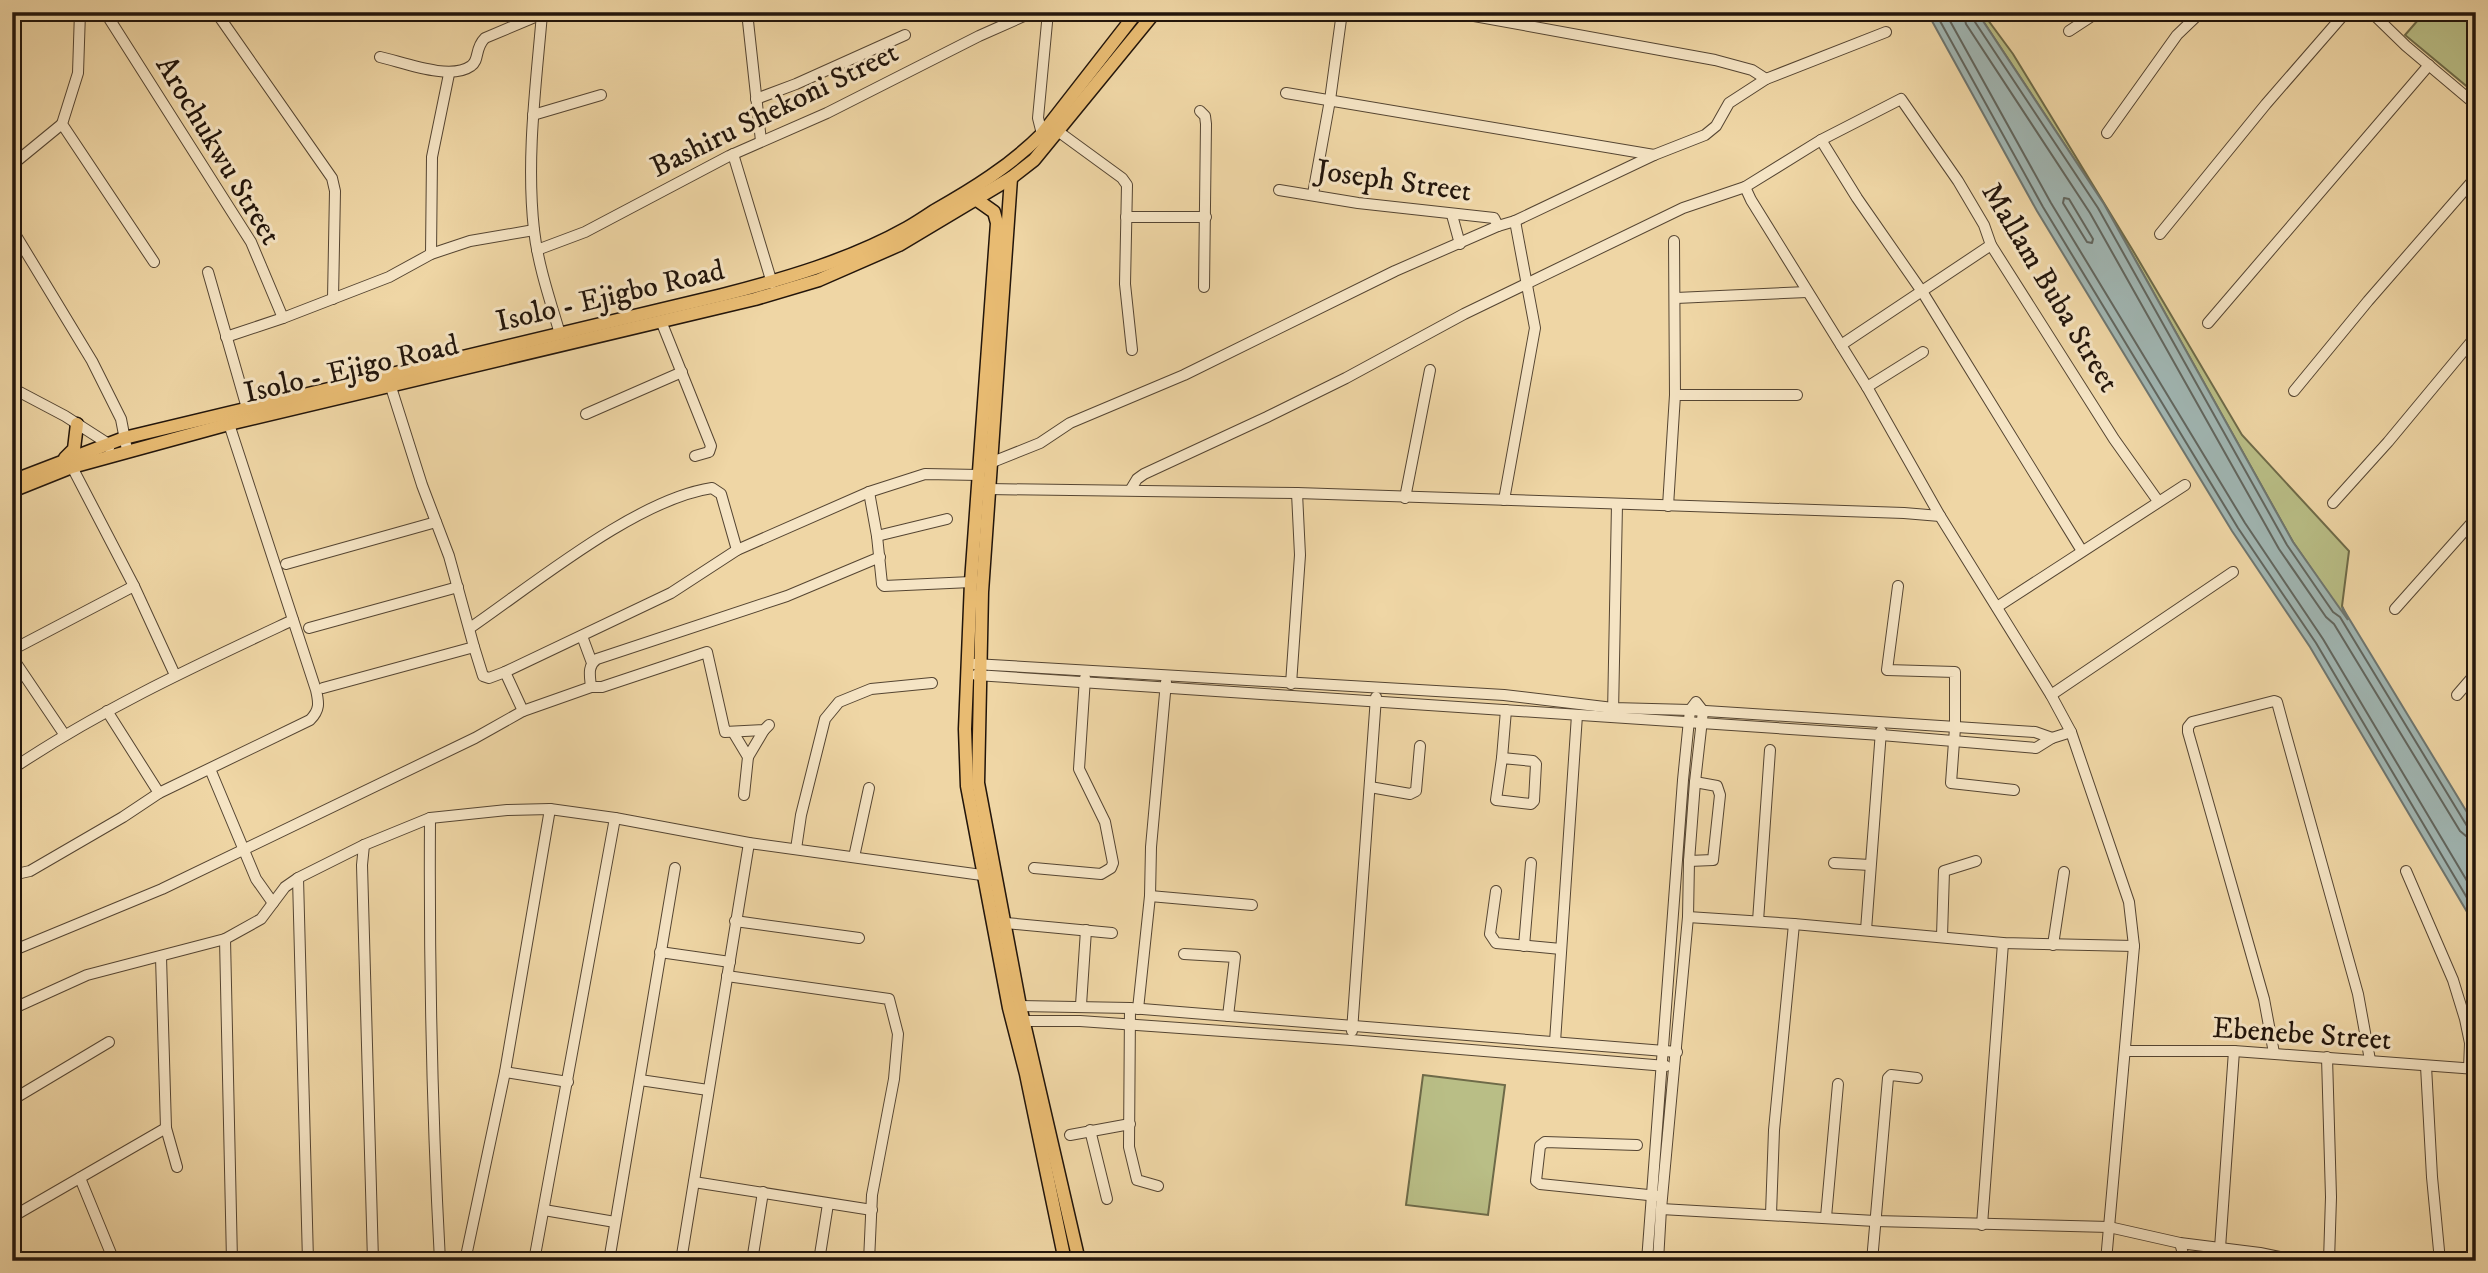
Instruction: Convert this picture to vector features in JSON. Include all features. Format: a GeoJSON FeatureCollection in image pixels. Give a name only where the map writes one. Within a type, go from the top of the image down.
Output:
{"type":"FeatureCollection","features":[{"type":"Feature","properties":{"kind":"main road","name":"Isolo - Ejigbo Road"},"geometry":{"type":"LineString","coordinates":[[12,481],[247,408],[772,282],[840,258],[906,229],[999,172],[1042,134],[1137,12]]}},
{"type":"Feature","properties":{"kind":"main road"},"geometry":{"type":"LineString","coordinates":[[1079,1261],[1020,1006],[1006,923],[973,831],[967,786],[965,729],[974,670],[1011,178],[1034,160],[1059,132],[1155,12]]}},
{"type":"Feature","properties":{"kind":"main road","name":"Isolo - Ejigo Road"},"geometry":{"type":"LineString","coordinates":[[126,444],[229,424],[755,299],[820,280],[899,245],[1011,178]]}},
{"type":"Feature","properties":{"kind":"main road"},"geometry":{"type":"LineString","coordinates":[[974,670],[971,582],[997,223],[995,212],[977,200]]}},
{"type":"Feature","properties":{"kind":"main road"},"geometry":{"type":"LineString","coordinates":[[12,491],[66,464],[74,449],[78,424]]}},
{"type":"Feature","properties":{"kind":"main road"},"geometry":{"type":"LineString","coordinates":[[990,876],[1009,1008],[1026,1074],[1065,1261]]}},
{"type":"Feature","properties":{"kind":"street"},"geometry":{"type":"LineString","coordinates":[[12,165],[62,124],[78,73],[80,12]]}},
{"type":"Feature","properties":{"kind":"street","name":"Arochukwu Street"},"geometry":{"type":"LineString","coordinates":[[105,12],[251,242],[283,318]]}},
{"type":"Feature","properties":{"kind":"street"},"geometry":{"type":"LineString","coordinates":[[216,12],[332,178],[335,191],[333,299]]}},
{"type":"Feature","properties":{"kind":"street"},"geometry":{"type":"LineString","coordinates":[[747,12],[761,141]]}},
{"type":"Feature","properties":{"kind":"street","name":"Bashiru Shekoni Street"},"geometry":{"type":"LineString","coordinates":[[537,250],[585,232],[733,154],[827,113],[979,36],[1033,12]]}},
{"type":"Feature","properties":{"kind":"street"},"geometry":{"type":"LineString","coordinates":[[1042,134],[1038,118],[1048,12]]}},
{"type":"Feature","properties":{"kind":"street"},"geometry":{"type":"LineString","coordinates":[[1313,194],[1331,100],[1342,12]]}},
{"type":"Feature","properties":{"kind":"street"},"geometry":{"type":"LineString","coordinates":[[1452,12],[1496,16],[1715,60],[1752,70],[1766,79]]}},
{"type":"Feature","properties":{"kind":"street"},"geometry":{"type":"LineString","coordinates":[[2069,30],[2098,12]]}},
{"type":"Feature","properties":{"kind":"street"},"geometry":{"type":"LineString","coordinates":[[2107,134],[2177,35],[2201,12]]}},
{"type":"Feature","properties":{"kind":"street"},"geometry":{"type":"LineString","coordinates":[[2160,234],[2266,104],[2346,12]]}},
{"type":"Feature","properties":{"kind":"street"},"geometry":{"type":"LineString","coordinates":[[2371,12],[2476,105]]}},
{"type":"Feature","properties":{"kind":"street"},"geometry":{"type":"LineString","coordinates":[[380,57],[449,74],[469,68],[476,61],[478,46],[485,38],[545,13],[533,115],[534,230],[560,334]]}},
{"type":"Feature","properties":{"kind":"street"},"geometry":{"type":"LineString","coordinates":[[990,463],[1040,443],[1070,423],[1184,375],[1395,271],[1515,221],[1654,155],[1705,135],[1716,125],[1729,103],[1766,79],[1886,32]]}},
{"type":"Feature","properties":{"kind":"street"},"geometry":{"type":"LineString","coordinates":[[756,99],[905,35]]}},
{"type":"Feature","properties":{"kind":"street"},"geometry":{"type":"LineString","coordinates":[[2208,323],[2429,65]]}},
{"type":"Feature","properties":{"kind":"street"},"geometry":{"type":"LineString","coordinates":[[431,254],[432,157],[449,74]]}},
{"type":"Feature","properties":{"kind":"street"},"geometry":{"type":"LineString","coordinates":[[1286,93],[1654,155]]}},
{"type":"Feature","properties":{"kind":"street"},"geometry":{"type":"LineString","coordinates":[[533,115],[601,95]]}},
{"type":"Feature","properties":{"kind":"street","name":"Mallam Buba Street"},"geometry":{"type":"LineString","coordinates":[[1821,140],[1901,99],[1958,181],[1991,245],[2108,429],[2158,501]]}},
{"type":"Feature","properties":{"kind":"street"},"geometry":{"type":"LineString","coordinates":[[1200,111],[1206,124],[1204,287]]}},
{"type":"Feature","properties":{"kind":"street"},"geometry":{"type":"LineString","coordinates":[[62,124],[154,262]]}},
{"type":"Feature","properties":{"kind":"street"},"geometry":{"type":"LineString","coordinates":[[1059,132],[1122,178],[1127,185],[1125,284],[1132,350]]}},
{"type":"Feature","properties":{"kind":"street"},"geometry":{"type":"LineString","coordinates":[[1131,489],[1144,474],[1312,395],[1464,314],[1682,208],[1745,187],[1821,140],[1923,293],[2082,551]]}},
{"type":"Feature","properties":{"kind":"street"},"geometry":{"type":"LineString","coordinates":[[733,154],[772,282]]}},
{"type":"Feature","properties":{"kind":"street"},"geometry":{"type":"LineString","coordinates":[[2294,391],[2476,177]]}},
{"type":"Feature","properties":{"kind":"street"},"geometry":{"type":"LineString","coordinates":[[1745,187],[2071,732],[2129,902],[2134,946],[2106,1261]]}},
{"type":"Feature","properties":{"kind":"street","name":"Joseph Street"},"geometry":{"type":"LineString","coordinates":[[1279,190],[1359,204],[1494,218],[1498,226]]}},
{"type":"Feature","properties":{"kind":"street"},"geometry":{"type":"LineString","coordinates":[[1452,215],[1460,244]]}},
{"type":"Feature","properties":{"kind":"street"},"geometry":{"type":"LineString","coordinates":[[1126,217],[1206,217]]}},
{"type":"Feature","properties":{"kind":"street"},"geometry":{"type":"LineString","coordinates":[[1504,500],[1535,328],[1515,221]]}},
{"type":"Feature","properties":{"kind":"street"},"geometry":{"type":"LineString","coordinates":[[12,229],[92,361],[121,419],[126,444]]}},
{"type":"Feature","properties":{"kind":"street"},"geometry":{"type":"LineString","coordinates":[[226,337],[389,277],[431,254],[485,236],[534,230]]}},
{"type":"Feature","properties":{"kind":"street"},"geometry":{"type":"LineString","coordinates":[[1668,506],[1675,395],[1674,242]]}},
{"type":"Feature","properties":{"kind":"street"},"geometry":{"type":"LineString","coordinates":[[1841,345],[1923,293],[1991,245]]}},
{"type":"Feature","properties":{"kind":"street"},"geometry":{"type":"LineString","coordinates":[[208,272],[247,408]]}},
{"type":"Feature","properties":{"kind":"street"},"geometry":{"type":"LineString","coordinates":[[1676,298],[1807,292]]}},
{"type":"Feature","properties":{"kind":"street"},"geometry":{"type":"LineString","coordinates":[[661,321],[711,446],[709,452],[695,456]]}},
{"type":"Feature","properties":{"kind":"street"},"geometry":{"type":"LineString","coordinates":[[2333,503],[2388,442],[2476,336]]}},
{"type":"Feature","properties":{"kind":"street"},"geometry":{"type":"LineString","coordinates":[[1867,387],[1923,352]]}},
{"type":"Feature","properties":{"kind":"street"},"geometry":{"type":"LineString","coordinates":[[1405,498],[1430,370]]}},
{"type":"Feature","properties":{"kind":"street"},"geometry":{"type":"LineString","coordinates":[[586,414],[682,372]]}},
{"type":"Feature","properties":{"kind":"street"},"geometry":{"type":"LineString","coordinates":[[390,384],[458,587],[485,678],[505,672],[671,593],[737,550],[869,492],[925,474],[979,475]]}},
{"type":"Feature","properties":{"kind":"street"},"geometry":{"type":"LineString","coordinates":[[12,388],[78,424],[109,449]]}},
{"type":"Feature","properties":{"kind":"street"},"geometry":{"type":"LineString","coordinates":[[1675,395],[1797,395]]}},
{"type":"Feature","properties":{"kind":"street"},"geometry":{"type":"LineString","coordinates":[[12,875],[30,871],[159,793],[310,720],[317,713],[320,704],[229,424]]}},
{"type":"Feature","properties":{"kind":"street"},"geometry":{"type":"LineString","coordinates":[[66,464],[134,586],[176,675]]}},
{"type":"Feature","properties":{"kind":"street"},"geometry":{"type":"LineString","coordinates":[[1997,607],[2185,485]]}},
{"type":"Feature","properties":{"kind":"street"},"geometry":{"type":"LineString","coordinates":[[470,628],[609,533],[652,509],[700,490],[712,488],[721,494],[737,550]]}},
{"type":"Feature","properties":{"kind":"street"},"geometry":{"type":"LineString","coordinates":[[988,489],[1297,493],[1940,516]]}},
{"type":"Feature","properties":{"kind":"street"},"geometry":{"type":"LineString","coordinates":[[869,492],[884,586],[971,582]]}},
{"type":"Feature","properties":{"kind":"street"},"geometry":{"type":"LineString","coordinates":[[1291,684],[1300,555],[1297,493]]}},
{"type":"Feature","properties":{"kind":"street"},"geometry":{"type":"LineString","coordinates":[[1613,713],[1617,504]]}},
{"type":"Feature","properties":{"kind":"street"},"geometry":{"type":"LineString","coordinates":[[2395,609],[2476,518]]}},
{"type":"Feature","properties":{"kind":"street"},"geometry":{"type":"LineString","coordinates":[[877,536],[947,519]]}},
{"type":"Feature","properties":{"kind":"street"},"geometry":{"type":"LineString","coordinates":[[286,564],[436,522]]}},
{"type":"Feature","properties":{"kind":"street"},"geometry":{"type":"LineString","coordinates":[[592,663],[788,596],[880,557]]}},
{"type":"Feature","properties":{"kind":"street"},"geometry":{"type":"LineString","coordinates":[[2051,695],[2233,572]]}},
{"type":"Feature","properties":{"kind":"street"},"geometry":{"type":"LineString","coordinates":[[12,650],[134,586]]}},
{"type":"Feature","properties":{"kind":"street"},"geometry":{"type":"LineString","coordinates":[[1898,586],[1887,670],[1955,672],[1951,783],[2014,790]]}},
{"type":"Feature","properties":{"kind":"street"},"geometry":{"type":"LineString","coordinates":[[309,628],[458,587]]}},
{"type":"Feature","properties":{"kind":"street"},"geometry":{"type":"LineString","coordinates":[[12,769],[64,734],[107,711],[293,620]]}},
{"type":"Feature","properties":{"kind":"street"},"geometry":{"type":"LineString","coordinates":[[582,636],[592,663],[589,670],[591,687]]}},
{"type":"Feature","properties":{"kind":"street"},"geometry":{"type":"LineString","coordinates":[[323,688],[474,647]]}},
{"type":"Feature","properties":{"kind":"street"},"geometry":{"type":"LineString","coordinates":[[12,951],[162,888],[475,738],[523,711],[707,652],[725,732],[766,728],[748,757],[744,795]]}},
{"type":"Feature","properties":{"kind":"street"},"geometry":{"type":"LineString","coordinates":[[12,657],[64,734]]}},
{"type":"Feature","properties":{"kind":"street"},"geometry":{"type":"LineString","coordinates":[[974,670],[1085,670],[1376,690],[1504,695],[1613,713],[1690,722],[2036,748],[2052,738],[2071,732]]}},
{"type":"Feature","properties":{"kind":"street"},"geometry":{"type":"LineString","coordinates":[[974,670],[1085,682],[1577,715],[1690,710],[2035,732],[2052,738]]}},
{"type":"Feature","properties":{"kind":"street"},"geometry":{"type":"LineString","coordinates":[[1034,868],[1101,874],[1111,869],[1113,863],[1105,822],[1079,769],[1085,670]]}},
{"type":"Feature","properties":{"kind":"street"},"geometry":{"type":"LineString","coordinates":[[505,672],[523,711]]}},
{"type":"Feature","properties":{"kind":"street"},"geometry":{"type":"LineString","coordinates":[[2458,695],[2476,673]]}},
{"type":"Feature","properties":{"kind":"street"},"geometry":{"type":"LineString","coordinates":[[1158,1186],[1137,1180],[1129,1147],[1129,1025],[1134,1008],[1150,896],[1151,847],[1166,674]]}},
{"type":"Feature","properties":{"kind":"street"},"geometry":{"type":"LineString","coordinates":[[796,849],[801,815],[825,719],[839,702],[871,689],[932,683]]}},
{"type":"Feature","properties":{"kind":"street"},"geometry":{"type":"LineString","coordinates":[[1351,1040],[1376,690]]}},
{"type":"Feature","properties":{"kind":"street"},"geometry":{"type":"LineString","coordinates":[[2274,1053],[2264,999],[2188,733],[2192,722],[2274,701],[2277,702],[2355,981],[2370,1060]]}},
{"type":"Feature","properties":{"kind":"street"},"geometry":{"type":"LineString","coordinates":[[1502,758],[1533,761],[1536,764],[1534,801],[1531,804],[1496,800],[1506,710]]}},
{"type":"Feature","properties":{"kind":"street"},"geometry":{"type":"LineString","coordinates":[[1658,1261],[1661,1209],[1657,1196],[1661,1066],[1690,710]]}},
{"type":"Feature","properties":{"kind":"street"},"geometry":{"type":"LineString","coordinates":[[107,711],[159,793]]}},
{"type":"Feature","properties":{"kind":"street"},"geometry":{"type":"LineString","coordinates":[[1647,1261],[1675,1068],[1688,917],[1695,782],[1703,711]]}},
{"type":"Feature","properties":{"kind":"street"},"geometry":{"type":"LineString","coordinates":[[1555,1042],[1577,715]]}},
{"type":"Feature","properties":{"kind":"street"},"geometry":{"type":"LineString","coordinates":[[1866,930],[1881,723]]}},
{"type":"Feature","properties":{"kind":"street"},"geometry":{"type":"LineString","coordinates":[[733,732],[748,757]]}},
{"type":"Feature","properties":{"kind":"street"},"geometry":{"type":"LineString","coordinates":[[1370,787],[1410,794],[1416,791],[1420,746]]}},
{"type":"Feature","properties":{"kind":"street"},"geometry":{"type":"LineString","coordinates":[[1758,921],[1770,750]]}},
{"type":"Feature","properties":{"kind":"street"},"geometry":{"type":"LineString","coordinates":[[210,769],[242,850],[256,879],[272,903]]}},
{"type":"Feature","properties":{"kind":"street"},"geometry":{"type":"LineString","coordinates":[[1689,861],[1713,860],[1720,796],[1717,786],[1695,782]]}},
{"type":"Feature","properties":{"kind":"street"},"geometry":{"type":"LineString","coordinates":[[854,857],[869,788]]}},
{"type":"Feature","properties":{"kind":"street"},"geometry":{"type":"LineString","coordinates":[[12,1009],[87,975],[225,939],[261,919],[285,887],[298,878],[364,845],[430,818],[507,810],[550,809],[749,843],[990,876]]}},
{"type":"Feature","properties":{"kind":"street"},"geometry":{"type":"LineString","coordinates":[[465,1261],[505,1072],[550,809]]}},
{"type":"Feature","properties":{"kind":"street"},"geometry":{"type":"LineString","coordinates":[[430,818],[429,976],[440,1261]]}},
{"type":"Feature","properties":{"kind":"street"},"geometry":{"type":"LineString","coordinates":[[534,1261],[615,818]]}},
{"type":"Feature","properties":{"kind":"street"},"geometry":{"type":"LineString","coordinates":[[681,1261],[749,843]]}},
{"type":"Feature","properties":{"kind":"street"},"geometry":{"type":"LineString","coordinates":[[364,845],[362,865],[373,1261]]}},
{"type":"Feature","properties":{"kind":"street"},"geometry":{"type":"LineString","coordinates":[[1942,936],[1944,871],[1976,861]]}},
{"type":"Feature","properties":{"kind":"street"},"geometry":{"type":"LineString","coordinates":[[1524,946],[1531,863]]}},
{"type":"Feature","properties":{"kind":"street"},"geometry":{"type":"LineString","coordinates":[[1834,863],[1870,865]]}},
{"type":"Feature","properties":{"kind":"street"},"geometry":{"type":"LineString","coordinates":[[610,1261],[675,869]]}},
{"type":"Feature","properties":{"kind":"street"},"geometry":{"type":"LineString","coordinates":[[2406,871],[2452,980],[2465,1019],[2472,1069]]}},
{"type":"Feature","properties":{"kind":"street"},"geometry":{"type":"LineString","coordinates":[[2053,945],[2064,872]]}},
{"type":"Feature","properties":{"kind":"street"},"geometry":{"type":"LineString","coordinates":[[298,878],[308,1261]]}},
{"type":"Feature","properties":{"kind":"street"},"geometry":{"type":"LineString","coordinates":[[1496,891],[1490,934],[1496,943],[1561,948]]}},
{"type":"Feature","properties":{"kind":"street"},"geometry":{"type":"LineString","coordinates":[[1150,896],[1252,905]]}},
{"type":"Feature","properties":{"kind":"street"},"geometry":{"type":"LineString","coordinates":[[1688,917],[2003,943],[2134,946]]}},
{"type":"Feature","properties":{"kind":"street"},"geometry":{"type":"LineString","coordinates":[[735,921],[859,938]]}},
{"type":"Feature","properties":{"kind":"street"},"geometry":{"type":"LineString","coordinates":[[1006,923],[1112,933]]}},
{"type":"Feature","properties":{"kind":"street"},"geometry":{"type":"LineString","coordinates":[[1771,1214],[1774,1130],[1794,924]]}},
{"type":"Feature","properties":{"kind":"street"},"geometry":{"type":"LineString","coordinates":[[1081,1005],[1086,930]]}},
{"type":"Feature","properties":{"kind":"street"},"geometry":{"type":"LineString","coordinates":[[225,939],[232,1261]]}},
{"type":"Feature","properties":{"kind":"street"},"geometry":{"type":"LineString","coordinates":[[1982,1225],[2003,943]]}},
{"type":"Feature","properties":{"kind":"street"},"geometry":{"type":"LineString","coordinates":[[660,952],[730,962]]}},
{"type":"Feature","properties":{"kind":"street"},"geometry":{"type":"LineString","coordinates":[[1184,954],[1235,957],[1228,1016]]}},
{"type":"Feature","properties":{"kind":"street"},"geometry":{"type":"LineString","coordinates":[[161,957],[166,1128],[177,1167]]}},
{"type":"Feature","properties":{"kind":"street"},"geometry":{"type":"LineString","coordinates":[[727,976],[889,999],[898,1034],[895,1068],[872,1195],[869,1261]]}},
{"type":"Feature","properties":{"kind":"street"},"geometry":{"type":"LineString","coordinates":[[1020,1006],[1134,1008],[1676,1052]]}},
{"type":"Feature","properties":{"kind":"street"},"geometry":{"type":"LineString","coordinates":[[1024,1021],[1060,1020],[1351,1040],[1675,1068]]}},
{"type":"Feature","properties":{"kind":"street"},"geometry":{"type":"LineString","coordinates":[[12,1100],[109,1042]]}},
{"type":"Feature","properties":{"kind":"street","name":"Ebenebe Street"},"geometry":{"type":"LineString","coordinates":[[2126,1051],[2274,1053],[2472,1069]]}},
{"type":"Feature","properties":{"kind":"street"},"geometry":{"type":"LineString","coordinates":[[2220,1248],[2234,1051]]}},
{"type":"Feature","properties":{"kind":"street"},"geometry":{"type":"LineString","coordinates":[[2328,1057],[2331,1197],[2329,1261]]}},
{"type":"Feature","properties":{"kind":"street"},"geometry":{"type":"LineString","coordinates":[[2426,1066],[2440,1261]]}},
{"type":"Feature","properties":{"kind":"street"},"geometry":{"type":"LineString","coordinates":[[505,1072],[568,1082]]}},
{"type":"Feature","properties":{"kind":"street"},"geometry":{"type":"LineString","coordinates":[[1872,1261],[1888,1078],[1891,1074],[1917,1078]]}},
{"type":"Feature","properties":{"kind":"street"},"geometry":{"type":"LineString","coordinates":[[640,1080],[708,1090]]}},
{"type":"Feature","properties":{"kind":"street"},"geometry":{"type":"LineString","coordinates":[[1826,1217],[1838,1084]]}},
{"type":"Feature","properties":{"kind":"street"},"geometry":{"type":"LineString","coordinates":[[1070,1135],[1130,1124]]}},
{"type":"Feature","properties":{"kind":"street"},"geometry":{"type":"LineString","coordinates":[[12,1217],[166,1128]]}},
{"type":"Feature","properties":{"kind":"street"},"geometry":{"type":"LineString","coordinates":[[1090,1130],[1107,1199]]}},
{"type":"Feature","properties":{"kind":"street"},"geometry":{"type":"LineString","coordinates":[[1637,1145],[1545,1142],[1540,1146],[1536,1181],[1540,1184],[1657,1196]]}},
{"type":"Feature","properties":{"kind":"street"},"geometry":{"type":"LineString","coordinates":[[80,1178],[114,1261]]}},
{"type":"Feature","properties":{"kind":"street"},"geometry":{"type":"LineString","coordinates":[[694,1182],[872,1210]]}},
{"type":"Feature","properties":{"kind":"street"},"geometry":{"type":"LineString","coordinates":[[752,1261],[763,1192]]}},
{"type":"Feature","properties":{"kind":"street"},"geometry":{"type":"LineString","coordinates":[[819,1261],[828,1205]]}},
{"type":"Feature","properties":{"kind":"street"},"geometry":{"type":"LineString","coordinates":[[1661,1209],[1875,1221],[2109,1227],[2180,1243],[2299,1261]]}},
{"type":"Feature","properties":{"kind":"street"},"geometry":{"type":"LineString","coordinates":[[544,1210],[615,1222]]}},
{"type":"Feature","properties":{"kind":"street"},"geometry":{"type":"LineString","coordinates":[[2180,1243],[2185,1261]]}},
{"type":"Feature","properties":{"kind":"green space"},"geometry":{"type":"Polygon","coordinates":[[[1977,12],[1982,12],[2013,54],[2132,249],[2242,435],[2349,551],[2342,606],[2351,626],[2293,542],[2104,204],[1977,12]]]}},
{"type":"Feature","properties":{"kind":"green space"},"geometry":{"type":"Polygon","coordinates":[[[2425,12],[2476,12],[2476,94],[2405,35],[2425,12]]]}},
{"type":"Feature","properties":{"kind":"green space"},"geometry":{"type":"Polygon","coordinates":[[[1423,1075],[1505,1085],[1488,1215],[1406,1205],[1423,1075]]]}},
{"type":"Feature","properties":{"kind":"water"},"geometry":{"type":"Polygon","coordinates":[[[1927,12],[1977,12],[2104,204],[2293,542],[2348,620],[2342,607],[2476,827],[2476,927],[2310,647],[2232,531],[2037,211],[1927,12]]]}}]}
